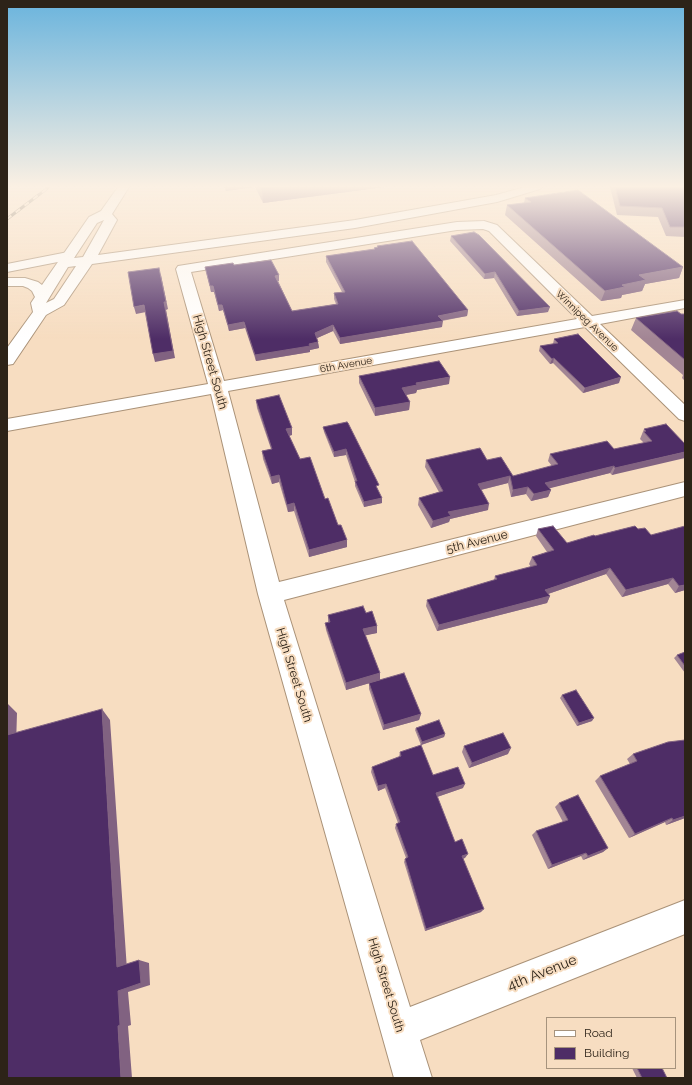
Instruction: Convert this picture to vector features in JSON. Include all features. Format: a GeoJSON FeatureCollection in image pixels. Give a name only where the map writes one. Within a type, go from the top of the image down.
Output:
{"type":"FeatureCollection","features":[{"type":"Feature","properties":{"kind":"street"},"geometry":{"type":"LineString","coordinates":[[7,360],[41,304],[65,260],[81,238]]}},
{"type":"Feature","properties":{"kind":"street"},"geometry":{"type":"LineString","coordinates":[[41,304],[60,302],[102,238]]}},
{"type":"Feature","properties":{"kind":"street"},"geometry":{"type":"LineString","coordinates":[[7,268],[245,238]]}},
{"type":"Feature","properties":{"kind":"street","name":"High Street South"},"geometry":{"type":"LineString","coordinates":[[383,238],[183,269],[218,388],[270,594],[413,1078]]}},
{"type":"Feature","properties":{"kind":"street","name":"Winnipeg Avenue"},"geometry":{"type":"LineString","coordinates":[[503,238],[685,415]]}},
{"type":"Feature","properties":{"kind":"street"},"geometry":{"type":"LineString","coordinates":[[7,276],[65,260]]}},
{"type":"Feature","properties":{"kind":"street"},"geometry":{"type":"LineString","coordinates":[[7,282],[25,282],[33,285],[38,289],[41,304]]}},
{"type":"Feature","properties":{"kind":"street","name":"6th Avenue"},"geometry":{"type":"LineString","coordinates":[[7,425],[685,304]]}},
{"type":"Feature","properties":{"kind":"street","name":"5th Avenue"},"geometry":{"type":"LineString","coordinates":[[270,594],[685,489]]}},
{"type":"Feature","properties":{"kind":"street","name":"4th Avenue"},"geometry":{"type":"LineString","coordinates":[[399,1030],[685,916]]}},
{"type":"Feature","properties":{"kind":"building"},"geometry":{"type":"Polygon","coordinates":[[[452,238],[482,238],[550,307],[519,311],[495,272],[485,274],[452,238]]]}},
{"type":"Feature","properties":{"kind":"building"},"geometry":{"type":"Polygon","coordinates":[[[544,238],[643,238],[683,267],[639,275],[646,280],[622,285],[625,287],[605,291],[544,238]]]}},
{"type":"Feature","properties":{"kind":"building"},"geometry":{"type":"Polygon","coordinates":[[[412,241],[468,310],[438,316],[443,321],[340,338],[333,325],[315,333],[318,342],[309,344],[310,346],[255,355],[244,322],[228,325],[222,305],[218,305],[213,286],[210,286],[205,267],[271,260],[279,275],[275,276],[292,311],[338,304],[334,293],[345,292],[326,256],[375,249],[374,248],[378,247],[377,246],[412,241]]]}},
{"type":"Feature","properties":{"kind":"building"},"geometry":{"type":"Polygon","coordinates":[[[159,268],[166,302],[164,302],[173,351],[153,354],[144,305],[134,307],[128,272],[159,268]]]}},
{"type":"Feature","properties":{"kind":"building"},"geometry":{"type":"Polygon","coordinates":[[[677,311],[681,314],[685,314],[685,360],[636,318],[677,311]]]}},
{"type":"Feature","properties":{"kind":"building"},"geometry":{"type":"Polygon","coordinates":[[[578,334],[621,377],[585,388],[554,358],[552,359],[540,346],[558,343],[554,339],[578,334]]]}},
{"type":"Feature","properties":{"kind":"building"},"geometry":{"type":"Polygon","coordinates":[[[439,361],[450,377],[416,383],[417,385],[402,388],[410,402],[375,408],[359,376],[439,361]]]}},
{"type":"Feature","properties":{"kind":"building"},"geometry":{"type":"Polygon","coordinates":[[[279,395],[292,428],[286,429],[300,459],[310,457],[325,499],[328,498],[338,525],[341,525],[347,540],[309,550],[294,503],[287,505],[279,475],[271,477],[262,451],[272,449],[256,400],[279,395]]]}},
{"type":"Feature","properties":{"kind":"building"},"geometry":{"type":"Polygon","coordinates":[[[347,422],[379,485],[376,486],[382,498],[364,502],[355,481],[357,481],[346,449],[334,452],[323,427],[347,422]]]}},
{"type":"Feature","properties":{"kind":"building"},"geometry":{"type":"Polygon","coordinates":[[[666,424],[685,444],[685,452],[615,468],[614,466],[545,483],[551,490],[534,494],[528,487],[513,490],[510,476],[478,484],[489,504],[448,512],[451,516],[433,521],[419,498],[443,491],[426,460],[480,448],[487,460],[501,457],[513,476],[558,464],[550,454],[607,441],[614,449],[652,441],[644,432],[646,431],[644,429],[666,424]]]}},
{"type":"Feature","properties":{"kind":"building"},"geometry":{"type":"Polygon","coordinates":[[[553,526],[567,543],[594,535],[635,526],[638,529],[645,528],[651,535],[685,526],[685,585],[679,586],[673,578],[626,590],[610,568],[545,590],[550,596],[439,625],[427,600],[497,579],[495,576],[537,565],[532,557],[554,550],[538,529],[553,526]]]}},
{"type":"Feature","properties":{"kind":"building"},"geometry":{"type":"Polygon","coordinates":[[[363,606],[366,613],[372,611],[377,626],[363,629],[380,673],[346,683],[325,623],[330,622],[328,615],[363,606]]]}},
{"type":"Feature","properties":{"kind":"building"},"geometry":{"type":"Polygon","coordinates":[[[685,652],[685,666],[677,655],[685,652]]]}},
{"type":"Feature","properties":{"kind":"building"},"geometry":{"type":"Polygon","coordinates":[[[404,673],[421,714],[384,725],[369,683],[404,673]]]}},
{"type":"Feature","properties":{"kind":"building"},"geometry":{"type":"Polygon","coordinates":[[[576,690],[594,718],[579,723],[562,695],[576,690]]]}},
{"type":"Feature","properties":{"kind":"building"},"geometry":{"type":"Polygon","coordinates":[[[102,709],[117,967],[139,960],[141,983],[118,991],[120,1025],[118,1026],[121,1078],[7,1078],[7,735],[102,709]]]}},
{"type":"Feature","properties":{"kind":"building"},"geometry":{"type":"Polygon","coordinates":[[[439,720],[445,734],[422,742],[416,728],[439,720]]]}},
{"type":"Feature","properties":{"kind":"building"},"geometry":{"type":"Polygon","coordinates":[[[503,733],[511,748],[472,763],[464,746],[503,733]]]}},
{"type":"Feature","properties":{"kind":"building"},"geometry":{"type":"Polygon","coordinates":[[[685,740],[685,816],[673,820],[672,818],[635,834],[600,776],[637,761],[633,754],[668,742],[685,740]]]}},
{"type":"Feature","properties":{"kind":"building"},"geometry":{"type":"Polygon","coordinates":[[[421,745],[433,775],[458,767],[465,784],[436,793],[455,842],[462,839],[468,854],[462,856],[484,909],[426,929],[405,859],[408,857],[396,824],[400,822],[386,784],[378,786],[372,767],[401,756],[400,752],[421,745]]]}},
{"type":"Feature","properties":{"kind":"building"},"geometry":{"type":"Polygon","coordinates":[[[578,795],[608,848],[588,856],[586,853],[552,865],[536,831],[568,820],[559,803],[578,795]]]}},
{"type":"Feature","properties":{"kind":"building"},"geometry":{"type":"Polygon","coordinates":[[[638,1069],[662,1069],[667,1078],[642,1078],[638,1069]]]}}]}
